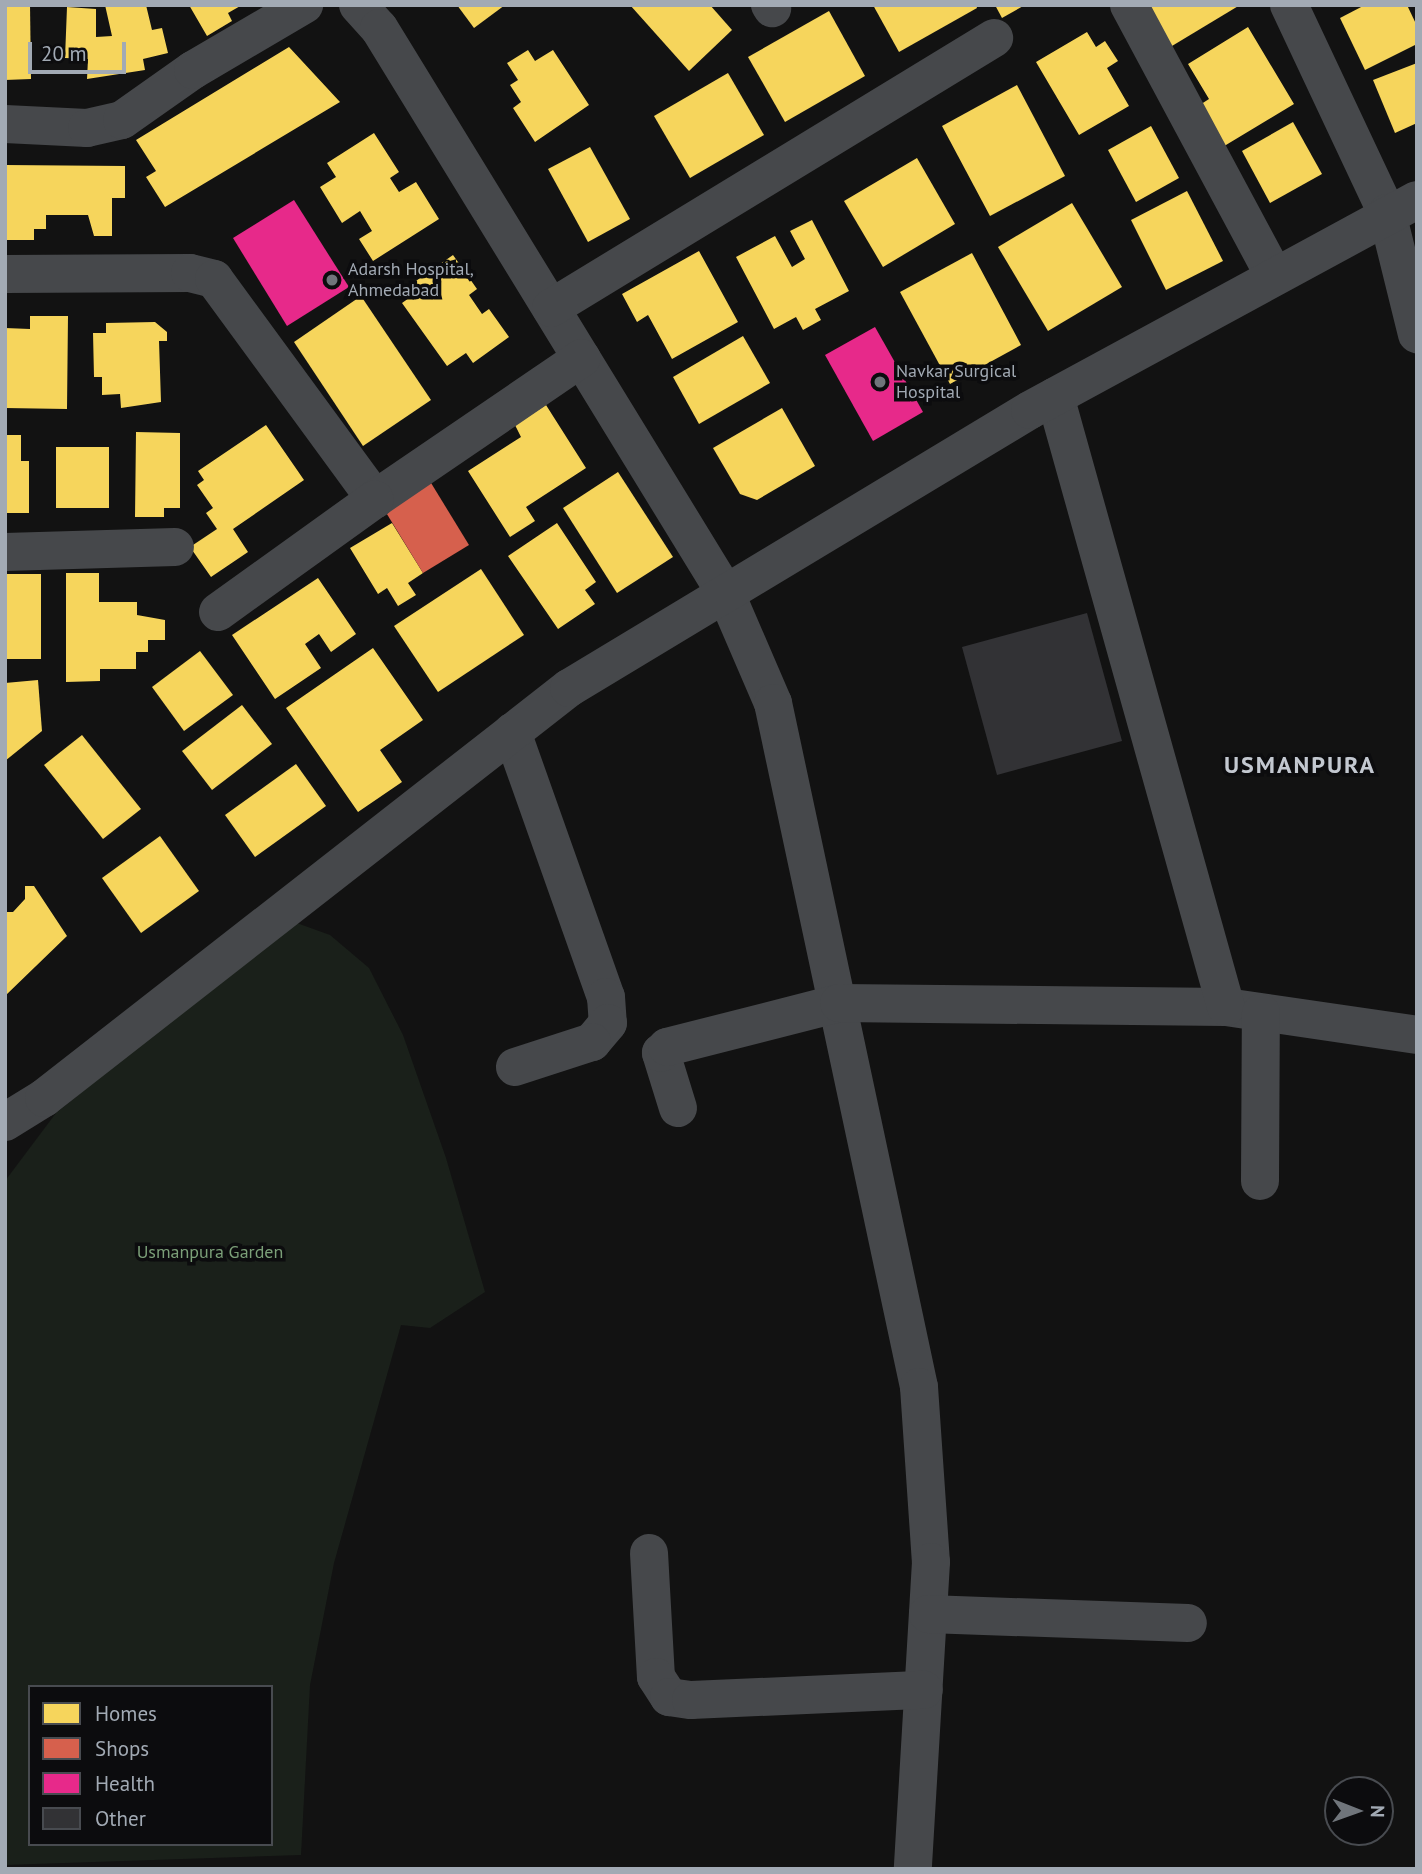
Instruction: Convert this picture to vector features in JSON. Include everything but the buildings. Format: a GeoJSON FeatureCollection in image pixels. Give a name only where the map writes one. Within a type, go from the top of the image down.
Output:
{"type":"FeatureCollection","features":[{"type":"Feature","properties":{"kind":"street"},"geometry":{"type":"LineString","coordinates":[[5,124],[87,128],[122,120],[193,70],[304,5]]}},
{"type":"Feature","properties":{"kind":"street"},"geometry":{"type":"LineString","coordinates":[[358,5],[379,29],[726,594],[773,703],[919,1387],[931,1562],[913,1869]]}},
{"type":"Feature","properties":{"kind":"street"},"geometry":{"type":"LineString","coordinates":[[1129,5],[1274,275]]}},
{"type":"Feature","properties":{"kind":"street"},"geometry":{"type":"LineString","coordinates":[[1289,5],[1402,206],[1417,334]]}},
{"type":"Feature","properties":{"kind":"street"},"geometry":{"type":"LineString","coordinates":[[551,307],[994,38]]}},
{"type":"Feature","properties":{"kind":"street"},"geometry":{"type":"LineString","coordinates":[[5,1122],[44,1098],[569,688],[1055,396],[1402,206]]}},
{"type":"Feature","properties":{"kind":"street"},"geometry":{"type":"LineString","coordinates":[[5,274],[190,273],[214,279],[375,499]]}},
{"type":"Feature","properties":{"kind":"street"},"geometry":{"type":"LineString","coordinates":[[218,612],[375,499],[582,358]]}},
{"type":"Feature","properties":{"kind":"street"},"geometry":{"type":"LineString","coordinates":[[1055,396],[1244,1010],[1260,1181]]}},
{"type":"Feature","properties":{"kind":"street"},"geometry":{"type":"LineString","coordinates":[[5,552],[174,547]]}},
{"type":"Feature","properties":{"kind":"street"},"geometry":{"type":"LineString","coordinates":[[512,733],[606,997],[608,1023],[592,1042],[515,1067]]}},
{"type":"Feature","properties":{"kind":"street"},"geometry":{"type":"LineString","coordinates":[[678,1108],[662,1053],[667,1047],[839,1003],[1244,1010],[1417,1035]]}},
{"type":"Feature","properties":{"kind":"street"},"geometry":{"type":"LineString","coordinates":[[5,1148],[44,1098]]}},
{"type":"Feature","properties":{"kind":"street"},"geometry":{"type":"LineString","coordinates":[[649,1553],[656,1677],[669,1697],[691,1700],[924,1690]]}},
{"type":"Feature","properties":{"kind":"street"},"geometry":{"type":"LineString","coordinates":[[928,1614],[1188,1623]]}},
{"type":"Feature","properties":{"kind":"green space","name":"Usmanpura Garden"},"geometry":{"type":"Polygon","coordinates":[[[294,922],[330,935],[369,968],[403,1035],[446,1158],[485,1292],[430,1328],[401,1325],[334,1563],[310,1685],[301,1855],[5,1865],[5,1181],[56,1113],[294,922]]]}},
{"type":"Feature","properties":{"kind":"place","name":"Adarsh Hospital, Ahmedabad"},"geometry":{"type":"Point","coordinates":[332,280]}},
{"type":"Feature","properties":{"kind":"place","name":"Navkar Surgical Hospital"},"geometry":{"type":"Point","coordinates":[880,382]}},
{"type":"Feature","properties":{"kind":"district","name":"USMANPURA"},"geometry":{"type":"Point","coordinates":[1300,765]}}]}
